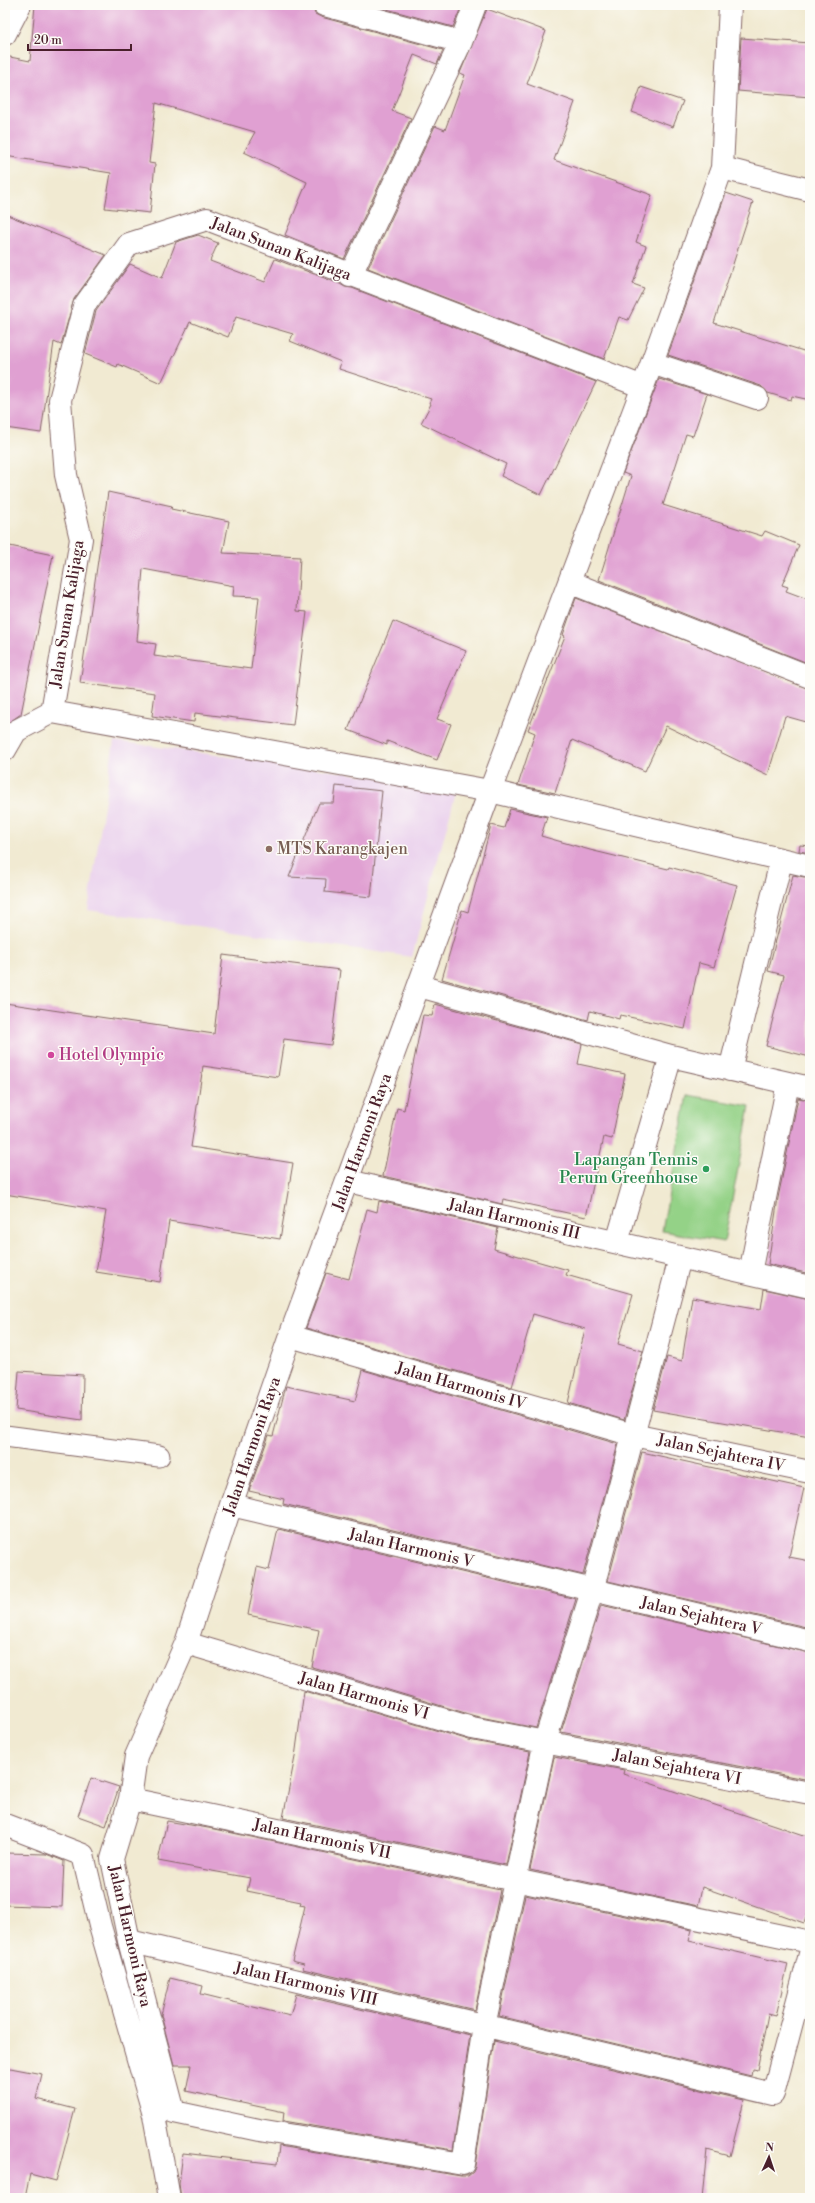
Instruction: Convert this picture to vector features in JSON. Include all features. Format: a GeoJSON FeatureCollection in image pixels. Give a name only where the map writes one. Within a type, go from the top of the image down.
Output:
{"type":"FeatureCollection","features":[{"type":"Feature","properties":{"kind":"street"},"geometry":{"type":"LineString","coordinates":[[5,34],[20,5]]}},
{"type":"Feature","properties":{"kind":"street"},"geometry":{"type":"LineString","coordinates":[[324,5],[461,42]]}},
{"type":"Feature","properties":{"kind":"street"},"geometry":{"type":"LineString","coordinates":[[350,276],[461,42],[475,5]]}},
{"type":"Feature","properties":{"kind":"street","name":"Jalan Harmoni Raya"},"geometry":{"type":"LineString","coordinates":[[484,2026],[463,2164],[259,2130],[174,2112],[128,1941],[112,1859],[130,1799],[136,1756],[186,1644],[231,1505],[290,1336],[490,790],[643,388],[722,168],[730,5]]}},
{"type":"Feature","properties":{"kind":"street"},"geometry":{"type":"LineString","coordinates":[[722,168],[810,190]]}},
{"type":"Feature","properties":{"kind":"street","name":"Jalan Sunan Kalijaga"},"geometry":{"type":"LineString","coordinates":[[52,712],[81,539],[66,475],[60,400],[84,306],[128,244],[207,219],[350,276],[643,388]]}},
{"type":"Feature","properties":{"kind":"street"},"geometry":{"type":"LineString","coordinates":[[652,363],[757,398]]}},
{"type":"Feature","properties":{"kind":"street"},"geometry":{"type":"LineString","coordinates":[[569,582],[810,677]]}},
{"type":"Feature","properties":{"kind":"street"},"geometry":{"type":"LineString","coordinates":[[5,750],[16,731],[52,712],[490,790],[782,861],[810,866]]}},
{"type":"Feature","properties":{"kind":"street"},"geometry":{"type":"LineString","coordinates":[[730,1070],[782,861]]}},
{"type":"Feature","properties":{"kind":"street"},"geometry":{"type":"LineString","coordinates":[[419,986],[671,1056],[810,1088]]}},
{"type":"Feature","properties":{"kind":"street"},"geometry":{"type":"LineString","coordinates":[[617,1242],[671,1056]]}},
{"type":"Feature","properties":{"kind":"street"},"geometry":{"type":"LineString","coordinates":[[750,1273],[788,1083]]}},
{"type":"Feature","properties":{"kind":"street","name":"Jalan Harmonis III"},"geometry":{"type":"LineString","coordinates":[[348,1181],[810,1287]]}},
{"type":"Feature","properties":{"kind":"street"},"geometry":{"type":"LineString","coordinates":[[484,2026],[514,1879],[545,1741],[592,1591],[680,1258]]}},
{"type":"Feature","properties":{"kind":"street","name":"Jalan Harmonis IV"},"geometry":{"type":"LineString","coordinates":[[290,1336],[633,1435]]}},
{"type":"Feature","properties":{"kind":"street","name":"Jalan Sejahtera IV"},"geometry":{"type":"LineString","coordinates":[[633,1435],[810,1472]]}},
{"type":"Feature","properties":{"kind":"street","name":"Jalan Harmonis V"},"geometry":{"type":"LineString","coordinates":[[231,1505],[592,1591]]}},
{"type":"Feature","properties":{"kind":"street","name":"Jalan Sejahtera V"},"geometry":{"type":"LineString","coordinates":[[592,1591],[810,1641]]}},
{"type":"Feature","properties":{"kind":"street","name":"Jalan Harmonis VI"},"geometry":{"type":"LineString","coordinates":[[186,1644],[472,1728],[545,1741]]}},
{"type":"Feature","properties":{"kind":"street","name":"Jalan Sejahtera VI"},"geometry":{"type":"LineString","coordinates":[[545,1741],[810,1793]]}},
{"type":"Feature","properties":{"kind":"street","name":"Jalan Harmonis VII"},"geometry":{"type":"LineString","coordinates":[[130,1799],[810,1942]]}},
{"type":"Feature","properties":{"kind":"street","name":"Jalan Harmoni Raya"},"geometry":{"type":"LineString","coordinates":[[5,1825],[83,1855],[100,1926],[154,2115],[169,2198]]}},
{"type":"Feature","properties":{"kind":"street","name":"Jalan Harmonis VIII"},"geometry":{"type":"LineString","coordinates":[[128,1941],[773,2094],[810,1954]]}},
{"type":"Feature","properties":{"kind":"lane"},"geometry":{"type":"LineString","coordinates":[[5,1436],[158,1456]]}},
{"type":"Feature","properties":{"kind":"shaded area","name":"MTS Karangkajen"},"geometry":{"type":"Polygon","coordinates":[[[114,741],[457,788],[412,957],[88,910],[114,741]]]}},
{"type":"Feature","properties":{"kind":"green space","name":"Lapangan Tennis Perum Greenhouse"},"geometry":{"type":"Polygon","coordinates":[[[687,1095],[750,1106],[724,1242],[662,1231],[687,1095]]]}},
{"type":"Feature","properties":{"kind":"building"},"geometry":{"type":"Polygon","coordinates":[[[35,5],[312,5],[315,14],[321,17],[443,50],[437,64],[414,55],[392,111],[411,118],[344,259],[285,235],[307,182],[244,152],[255,132],[156,103],[149,163],[155,164],[150,213],[105,208],[111,173],[5,156],[5,56],[30,61],[35,5]]]}},
{"type":"Feature","properties":{"kind":"building"},"geometry":{"type":"Polygon","coordinates":[[[372,5],[462,5],[453,27],[372,5]]]}},
{"type":"Feature","properties":{"kind":"building"},"geometry":{"type":"Polygon","coordinates":[[[487,9],[546,31],[527,84],[575,102],[554,160],[652,195],[636,242],[646,246],[633,284],[644,288],[628,320],[619,317],[604,359],[368,268],[435,126],[445,130],[465,75],[460,73],[487,9]]]}},
{"type":"Feature","properties":{"kind":"building"},"geometry":{"type":"Polygon","coordinates":[[[741,38],[810,43],[810,97],[738,91],[741,38]]]}},
{"type":"Feature","properties":{"kind":"building"},"geometry":{"type":"Polygon","coordinates":[[[641,87],[683,101],[673,127],[632,112],[641,87]]]}},
{"type":"Feature","properties":{"kind":"building"},"geometry":{"type":"Polygon","coordinates":[[[726,193],[753,202],[714,323],[810,353],[810,400],[792,396],[791,400],[768,393],[761,386],[668,355],[726,193]]]}},
{"type":"Feature","properties":{"kind":"building"},"geometry":{"type":"Polygon","coordinates":[[[5,214],[106,255],[74,299],[61,345],[54,342],[41,433],[5,428],[5,214]]]}},
{"type":"Feature","properties":{"kind":"building"},"geometry":{"type":"Polygon","coordinates":[[[198,235],[218,243],[210,261],[265,282],[275,259],[596,382],[541,495],[501,476],[506,464],[421,423],[431,404],[429,403],[431,399],[339,369],[341,362],[290,341],[293,334],[236,317],[228,337],[190,322],[161,383],[118,364],[117,367],[85,354],[96,311],[130,264],[162,278],[176,242],[198,235]]]}},
{"type":"Feature","properties":{"kind":"building"},"geometry":{"type":"Polygon","coordinates":[[[659,379],[707,394],[693,436],[686,434],[663,505],[762,536],[765,531],[799,545],[782,585],[788,587],[786,591],[810,600],[810,664],[599,580],[631,476],[623,473],[659,379]]]}},
{"type":"Feature","properties":{"kind":"building"},"geometry":{"type":"Polygon","coordinates":[[[108,492],[172,506],[171,509],[229,521],[223,553],[300,557],[297,611],[307,612],[293,725],[195,713],[194,722],[152,716],[155,693],[80,683],[108,492]],[[143,569],[137,641],[156,644],[154,656],[251,669],[259,597],[233,596],[234,586],[143,569]]]}},
{"type":"Feature","properties":{"kind":"building"},"geometry":{"type":"Polygon","coordinates":[[[5,545],[53,555],[21,714],[5,725],[5,545]]]}},
{"type":"Feature","properties":{"kind":"building"},"geometry":{"type":"Polygon","coordinates":[[[576,598],[810,689],[810,723],[785,716],[768,775],[666,726],[645,771],[572,740],[555,793],[518,785],[535,733],[528,730],[565,636],[563,635],[576,598]]]}},
{"type":"Feature","properties":{"kind":"building"},"geometry":{"type":"Polygon","coordinates":[[[393,621],[466,651],[437,719],[451,724],[437,760],[387,741],[387,745],[348,730],[393,621]]]}},
{"type":"Feature","properties":{"kind":"building"},"geometry":{"type":"Polygon","coordinates":[[[336,786],[382,791],[371,897],[325,892],[326,879],[289,877],[319,803],[334,803],[336,786]]]}},
{"type":"Feature","properties":{"kind":"building"},"geometry":{"type":"Polygon","coordinates":[[[510,809],[547,817],[541,836],[590,850],[668,869],[669,867],[737,885],[714,967],[699,963],[685,1029],[620,1015],[619,1019],[590,1011],[588,1020],[442,979],[462,910],[468,912],[491,825],[504,828],[510,809]]]}},
{"type":"Feature","properties":{"kind":"building"},"geometry":{"type":"Polygon","coordinates":[[[800,845],[810,846],[810,853],[799,851],[800,845]]]}},
{"type":"Feature","properties":{"kind":"building"},"geometry":{"type":"Polygon","coordinates":[[[793,875],[810,878],[810,1057],[766,1046],[784,975],[768,971],[793,875]]]}},
{"type":"Feature","properties":{"kind":"building"},"geometry":{"type":"Polygon","coordinates":[[[223,955],[340,970],[331,1045],[284,1039],[278,1077],[203,1066],[191,1147],[293,1163],[280,1239],[169,1221],[160,1282],[96,1272],[106,1211],[5,1194],[5,1003],[214,1034],[223,955]]]}},
{"type":"Feature","properties":{"kind":"building"},"geometry":{"type":"Polygon","coordinates":[[[435,1004],[582,1044],[578,1064],[625,1074],[612,1139],[604,1137],[586,1217],[503,1199],[502,1204],[383,1176],[397,1108],[404,1110],[423,1015],[432,1016],[435,1004]]]}},
{"type":"Feature","properties":{"kind":"building"},"geometry":{"type":"Polygon","coordinates":[[[798,1098],[810,1100],[810,1274],[768,1264],[778,1198],[798,1098]]]}},
{"type":"Feature","properties":{"kind":"building"},"geometry":{"type":"Polygon","coordinates":[[[379,1201],[498,1228],[494,1249],[568,1270],[566,1275],[633,1294],[618,1344],[643,1351],[624,1420],[568,1403],[585,1329],[533,1314],[512,1387],[306,1328],[326,1273],[349,1279],[367,1209],[377,1212],[379,1201]]]}},
{"type":"Feature","properties":{"kind":"building"},"geometry":{"type":"Polygon","coordinates":[[[764,1289],[810,1299],[810,1437],[653,1410],[667,1357],[682,1361],[692,1297],[761,1309],[764,1289]]]}},
{"type":"Feature","properties":{"kind":"building"},"geometry":{"type":"Polygon","coordinates":[[[363,1370],[618,1444],[583,1575],[283,1504],[284,1499],[249,1491],[269,1435],[273,1436],[286,1386],[355,1401],[363,1370]]]}},
{"type":"Feature","properties":{"kind":"building"},"geometry":{"type":"Polygon","coordinates":[[[19,1371],[83,1375],[82,1420],[16,1410],[19,1371]]]}},
{"type":"Feature","properties":{"kind":"building"},"geometry":{"type":"Polygon","coordinates":[[[642,1452],[804,1488],[789,1557],[810,1561],[810,1628],[608,1581],[642,1452]]]}},
{"type":"Feature","properties":{"kind":"building"},"geometry":{"type":"Polygon","coordinates":[[[278,1529],[576,1599],[536,1728],[475,1716],[312,1667],[319,1630],[248,1615],[257,1567],[269,1570],[278,1529]]]}},
{"type":"Feature","properties":{"kind":"building"},"geometry":{"type":"Polygon","coordinates":[[[601,1605],[810,1653],[810,1780],[561,1732],[601,1605]]]}},
{"type":"Feature","properties":{"kind":"building"},"geometry":{"type":"Polygon","coordinates":[[[304,1691],[469,1740],[530,1752],[506,1865],[283,1818],[295,1757],[304,1691]]]}},
{"type":"Feature","properties":{"kind":"building"},"geometry":{"type":"Polygon","coordinates":[[[554,1757],[624,1770],[623,1774],[810,1837],[810,1908],[804,1923],[702,1887],[698,1906],[530,1870],[554,1757]]]}},
{"type":"Feature","properties":{"kind":"building"},"geometry":{"type":"Polygon","coordinates":[[[91,1778],[119,1787],[106,1826],[78,1816],[91,1778]]]}},
{"type":"Feature","properties":{"kind":"building"},"geometry":{"type":"Polygon","coordinates":[[[167,1821],[214,1829],[500,1890],[475,2010],[303,1969],[304,1964],[292,1961],[305,1906],[300,1905],[301,1902],[247,1891],[250,1878],[158,1861],[167,1821]]]}},
{"type":"Feature","properties":{"kind":"building"},"geometry":{"type":"Polygon","coordinates":[[[5,1853],[46,1854],[64,1861],[62,1907],[5,1905],[5,1853]]]}},
{"type":"Feature","properties":{"kind":"building"},"geometry":{"type":"Polygon","coordinates":[[[525,1895],[692,1930],[689,1941],[788,1964],[776,2016],[768,2014],[757,2070],[752,2069],[751,2076],[499,2016],[525,1895]]]}},
{"type":"Feature","properties":{"kind":"building"},"geometry":{"type":"Polygon","coordinates":[[[170,1978],[203,1986],[201,1994],[290,2016],[296,1994],[470,2035],[453,2150],[283,2121],[284,2112],[186,2091],[191,2065],[174,2065],[161,2015],[170,1978]]]}},
{"type":"Feature","properties":{"kind":"building"},"geometry":{"type":"Polygon","coordinates":[[[494,2041],[744,2100],[730,2156],[707,2150],[702,2198],[181,2198],[179,2184],[183,2153],[277,2164],[279,2146],[468,2176],[473,2172],[475,2166],[494,2041]]]}},
{"type":"Feature","properties":{"kind":"building"},"geometry":{"type":"Polygon","coordinates":[[[5,2067],[42,2074],[36,2099],[75,2109],[56,2181],[30,2174],[25,2198],[5,2198],[5,2067]]]}},
{"type":"Feature","properties":{"kind":"place","name":"MTS Karangkajen"},"geometry":{"type":"Point","coordinates":[269,849]}},
{"type":"Feature","properties":{"kind":"place","name":"Hotel Olympic"},"geometry":{"type":"Point","coordinates":[51,1055]}},
{"type":"Feature","properties":{"kind":"place","name":"Lapangan Tennis Perum Greenhouse"},"geometry":{"type":"Point","coordinates":[706,1169]}}]}
